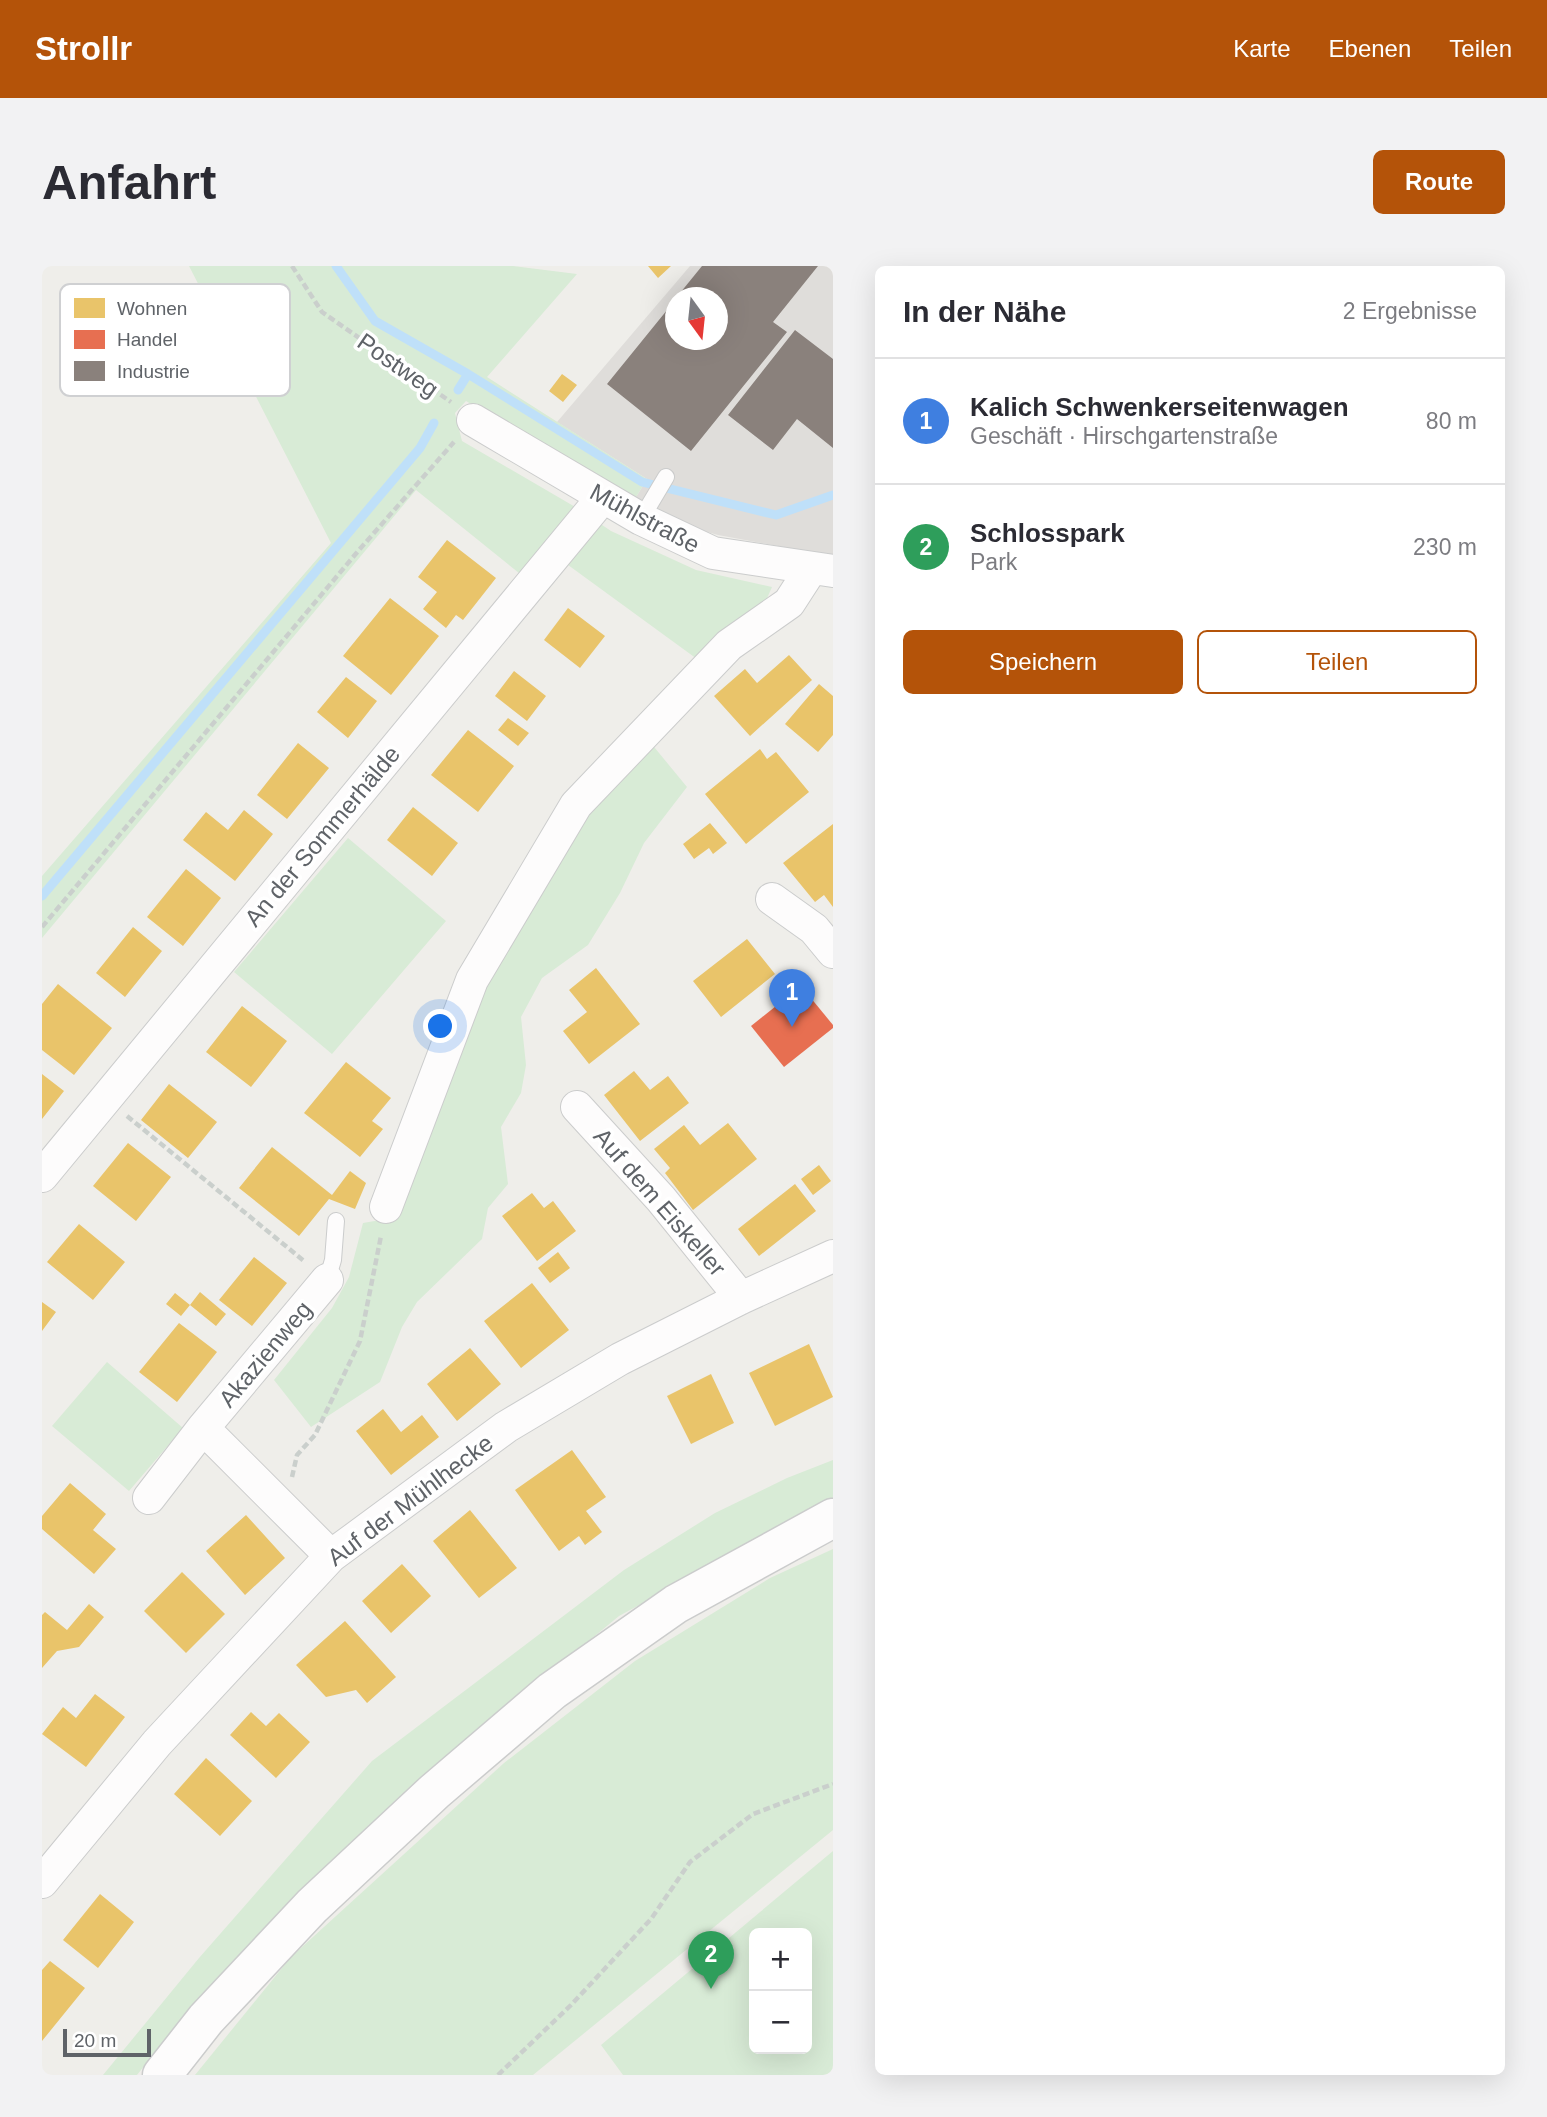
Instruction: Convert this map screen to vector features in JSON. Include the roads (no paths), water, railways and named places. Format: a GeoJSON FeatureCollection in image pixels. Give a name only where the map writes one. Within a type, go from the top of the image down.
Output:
{"type":"FeatureCollection","features":[{"type":"Feature","properties":{"kind":"street","name":"Mühlstraße"},"geometry":{"type":"LineString","coordinates":[[473,420],[603,497],[646,510],[713,553],[822,570]]}},
{"type":"Feature","properties":{"kind":"street","name":"An der Sommerhälde"},"geometry":{"type":"LineString","coordinates":[[42,1176],[603,497]]}},
{"type":"Feature","properties":{"kind":"street"},"geometry":{"type":"LineString","coordinates":[[386,1207],[472,980],[576,804],[729,645],[789,603],[822,570]]}},
{"type":"Feature","properties":{"kind":"street"},"geometry":{"type":"LineString","coordinates":[[772,899],[814,929],[833,952]]}},
{"type":"Feature","properties":{"kind":"street","name":"Auf dem Eiskeller"},"geometry":{"type":"LineString","coordinates":[[577,1107],[661,1199],[741,1298]]}},
{"type":"Feature","properties":{"kind":"street","name":"Auf der Mühlhecke"},"geometry":{"type":"LineString","coordinates":[[42,1882],[157,1743],[331,1556],[506,1427],[620,1359],[741,1298],[833,1256]]}},
{"type":"Feature","properties":{"kind":"street","name":"Akazienweg"},"geometry":{"type":"LineString","coordinates":[[149,1498],[203,1428],[327,1280]]}},
{"type":"Feature","properties":{"kind":"street","name":"Akazienweg"},"geometry":{"type":"LineString","coordinates":[[203,1428],[331,1556]]}},
{"type":"Feature","properties":{"kind":"street"},"geometry":{"type":"LineString","coordinates":[[162,2075],[205,2019],[312,1906],[434,1793],[551,1691],[676,1604],[833,1518]]}},
{"type":"Feature","properties":{"kind":"lane"},"geometry":{"type":"LineString","coordinates":[[646,510],[666,477]]}},
{"type":"Feature","properties":{"kind":"lane"},"geometry":{"type":"LineString","coordinates":[[327,1280],[333,1260],[336,1221]]}},
{"type":"Feature","properties":{"kind":"waterway"},"geometry":{"type":"LineString","coordinates":[[336,266],[375,321],[468,374],[642,482],[776,515],[833,495]]}},
{"type":"Feature","properties":{"kind":"waterway"},"geometry":{"type":"LineString","coordinates":[[458,390],[468,374]]}},
{"type":"Feature","properties":{"kind":"waterway"},"geometry":{"type":"LineString","coordinates":[[42,896],[420,448],[434,423]]}},
{"type":"Feature","properties":{"kind":"place","name":"Kalich Schwenkerseitenwagen"},"geometry":{"type":"Point","coordinates":[792,1027]}},
{"type":"Feature","properties":{"kind":"place","name":"Schlosspark"},"geometry":{"type":"Point","coordinates":[711,1989]}}]}
